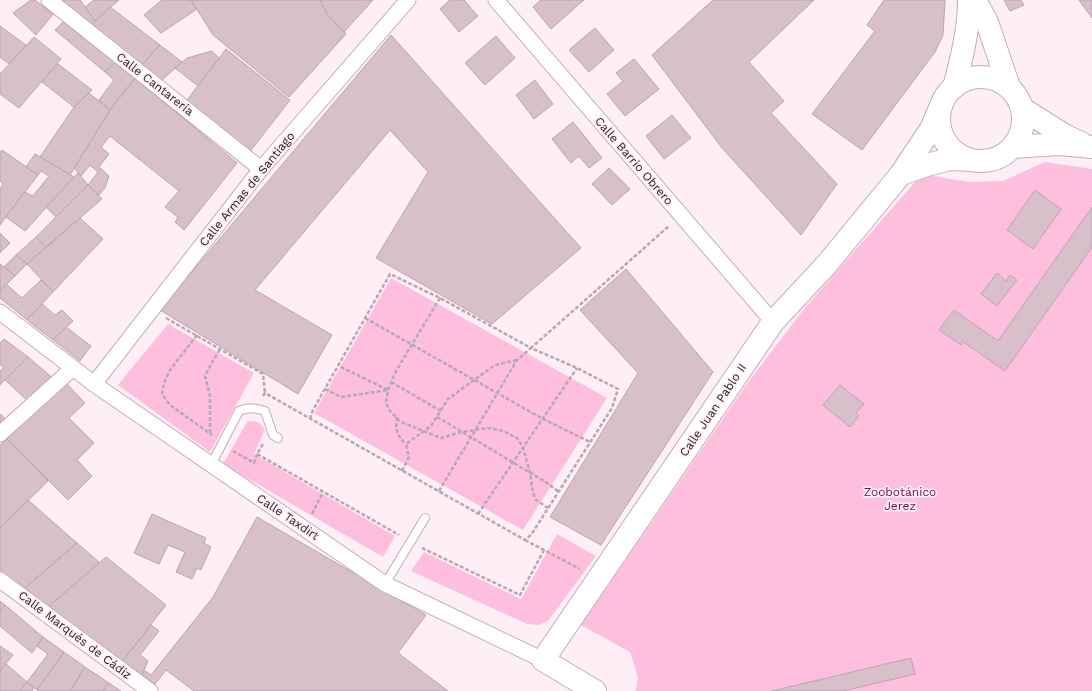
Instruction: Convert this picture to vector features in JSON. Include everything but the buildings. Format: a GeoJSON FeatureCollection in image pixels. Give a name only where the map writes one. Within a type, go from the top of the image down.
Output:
{"type":"FeatureCollection","features":[{"type":"Feature","properties":{"kind":"main road"},"geometry":{"type":"LineString","coordinates":[[954,87],[964,47],[969,13],[969,0]]}},
{"type":"Feature","properties":{"kind":"main road"},"geometry":{"type":"LineString","coordinates":[[975,0],[987,22],[1009,87]]}},
{"type":"Feature","properties":{"kind":"main road"},"geometry":{"type":"LineString","coordinates":[[901,174],[950,159],[985,161],[997,158],[1007,153],[1013,147],[1019,138],[1023,126],[1023,109],[1019,99],[1009,87],[997,79],[983,76],[967,79],[954,87],[944,98],[940,108],[939,121],[942,134],[950,147],[962,156],[974,160]]}},
{"type":"Feature","properties":{"kind":"main road","name":"Calle Juan Pablo II"},"geometry":{"type":"LineString","coordinates":[[543,660],[773,322],[828,264],[901,174],[931,129],[940,108]]}},
{"type":"Feature","properties":{"kind":"main road"},"geometry":{"type":"LineString","coordinates":[[1023,109],[1064,135],[1091,146]]}},
{"type":"Feature","properties":{"kind":"main road"},"geometry":{"type":"LineString","coordinates":[[1013,147],[1060,144],[1091,146]]}},
{"type":"Feature","properties":{"kind":"main road","name":"Calle Taxdirt"},"geometry":{"type":"LineString","coordinates":[[543,660],[595,691]]}},
{"type":"Feature","properties":{"kind":"street","name":"Calle Cantarería"},"geometry":{"type":"LineString","coordinates":[[49,0],[261,169]]}},
{"type":"Feature","properties":{"kind":"street","name":"Calle Armas de Santiago"},"geometry":{"type":"LineString","coordinates":[[94,384],[261,169],[408,0]]}},
{"type":"Feature","properties":{"kind":"street","name":"Calle Barrio Obrero"},"geometry":{"type":"LineString","coordinates":[[496,0],[773,322]]}},
{"type":"Feature","properties":{"kind":"street","name":"Calle Taxdirt"},"geometry":{"type":"LineString","coordinates":[[0,312],[94,384],[385,584],[543,660]]}},
{"type":"Feature","properties":{"kind":"street"},"geometry":{"type":"LineString","coordinates":[[0,434],[73,368]]}},
{"type":"Feature","properties":{"kind":"street","name":"Calle Marqués de Cádiz"},"geometry":{"type":"LineString","coordinates":[[0,580],[150,691]]}},
{"type":"Feature","properties":{"kind":"lane"},"geometry":{"type":"LineString","coordinates":[[211,465],[240,412],[247,408],[255,408],[265,411],[273,435],[278,438]]}},
{"type":"Feature","properties":{"kind":"lane"},"geometry":{"type":"LineString","coordinates":[[385,584],[424,518]]}},
{"type":"Feature","properties":{"kind":"path"},"geometry":{"type":"LineString","coordinates":[[439,491],[517,360],[682,216]]}},
{"type":"Feature","properties":{"kind":"path"},"geometry":{"type":"LineString","coordinates":[[310,419],[313,410],[390,274],[440,298],[531,348],[578,368],[618,389],[612,408],[531,535],[525,540]]}},
{"type":"Feature","properties":{"kind":"path"},"geometry":{"type":"LineString","coordinates":[[440,298],[396,371],[391,382],[386,403],[390,411],[401,422],[441,438],[461,432],[488,428],[503,431],[517,438],[523,448],[530,473],[532,493],[536,500],[548,508]]}},
{"type":"Feature","properties":{"kind":"path"},"geometry":{"type":"LineString","coordinates":[[152,309],[263,374],[265,393],[255,408]]}},
{"type":"Feature","properties":{"kind":"path"},"geometry":{"type":"LineString","coordinates":[[365,318],[543,419],[590,442]]}},
{"type":"Feature","properties":{"kind":"path"},"geometry":{"type":"LineString","coordinates":[[197,335],[170,370],[164,383],[162,394],[170,404],[210,433],[222,445],[254,463],[257,454],[271,429]]}},
{"type":"Feature","properties":{"kind":"path"},"geometry":{"type":"LineString","coordinates":[[211,465],[210,396],[205,376],[220,349]]}},
{"type":"Feature","properties":{"kind":"path"},"geometry":{"type":"LineString","coordinates":[[406,444],[431,426],[448,399],[476,380],[495,364],[517,360]]}},
{"type":"Feature","properties":{"kind":"path"},"geometry":{"type":"LineString","coordinates":[[338,366],[388,390]]}},
{"type":"Feature","properties":{"kind":"path"},"geometry":{"type":"LineString","coordinates":[[478,514],[578,368]]}},
{"type":"Feature","properties":{"kind":"path"},"geometry":{"type":"LineString","coordinates":[[391,382],[441,411]]}},
{"type":"Feature","properties":{"kind":"path"},"geometry":{"type":"LineString","coordinates":[[325,389],[340,397],[388,390]]}},
{"type":"Feature","properties":{"kind":"path"},"geometry":{"type":"LineString","coordinates":[[265,393],[478,514],[598,579]]}},
{"type":"Feature","properties":{"kind":"path"},"geometry":{"type":"LineString","coordinates":[[397,417],[396,427],[400,440],[406,444],[409,457],[402,471]]}},
{"type":"Feature","properties":{"kind":"path"},"geometry":{"type":"LineString","coordinates":[[437,417],[559,492]]}},
{"type":"Feature","properties":{"kind":"path"},"geometry":{"type":"LineString","coordinates":[[257,454],[410,542],[520,596],[544,550]]}},
{"type":"Feature","properties":{"kind":"path"},"geometry":{"type":"LineString","coordinates":[[304,529],[323,492]]}},
{"type":"Feature","properties":{"kind":"green space","name":"Zoobotánico Jerez"},"geometry":{"type":"Polygon","coordinates":[[[1045,162],[1092,169],[1092,691],[636,691],[638,677],[630,652],[581,625],[746,385],[804,309],[922,174],[969,182],[1003,181],[1045,162]]]}},
{"type":"Feature","properties":{"kind":"green space"},"geometry":{"type":"Polygon","coordinates":[[[391,278],[607,398],[523,530],[314,413],[391,278]]]}},
{"type":"Feature","properties":{"kind":"green space"},"geometry":{"type":"Polygon","coordinates":[[[168,324],[254,373],[210,452],[118,385],[168,324]]]}},
{"type":"Feature","properties":{"kind":"green space"},"geometry":{"type":"Polygon","coordinates":[[[254,421],[260,423],[265,430],[254,454],[395,536],[383,557],[223,464],[247,422],[254,421]]]}},
{"type":"Feature","properties":{"kind":"green space"},"geometry":{"type":"Polygon","coordinates":[[[557,534],[596,556],[548,621],[538,625],[527,624],[411,571],[424,552],[521,599],[557,534]]]}}]}
